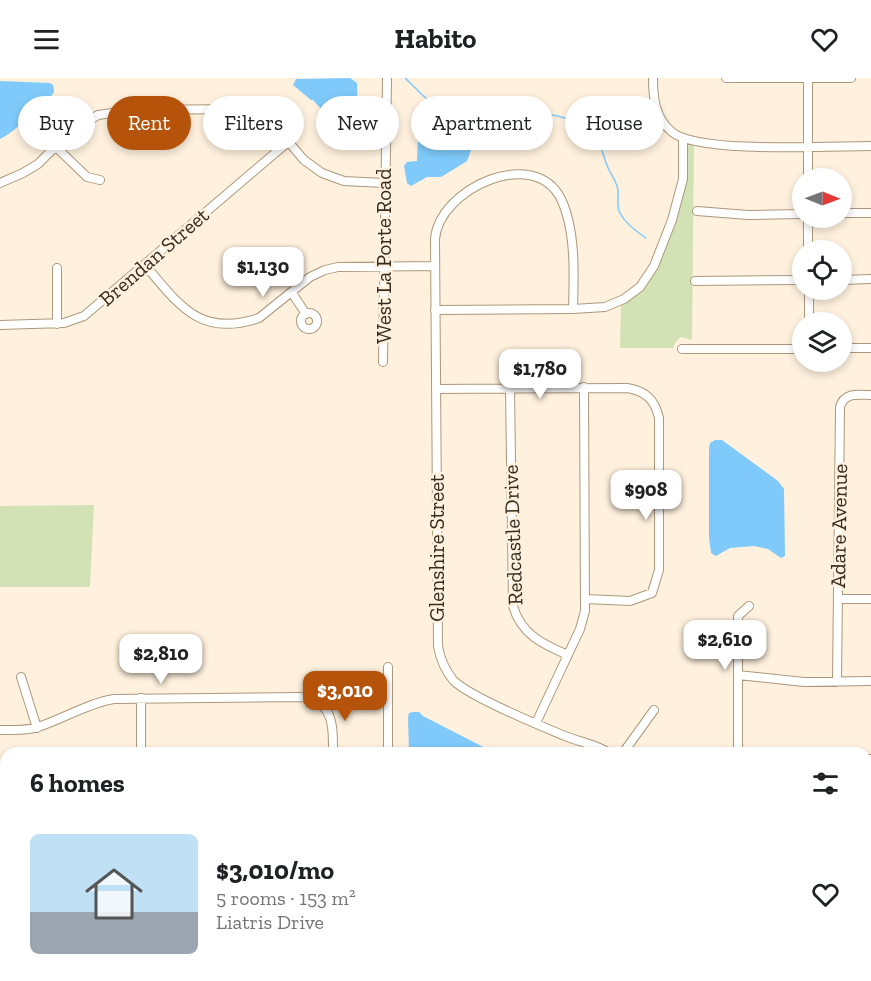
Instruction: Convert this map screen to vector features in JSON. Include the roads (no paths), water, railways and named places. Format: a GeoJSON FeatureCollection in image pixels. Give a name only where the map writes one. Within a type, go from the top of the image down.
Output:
{"type":"FeatureCollection","features":[{"type":"Feature","properties":{"kind":"street","name":"West La Porte Road"},"geometry":{"type":"LineString","coordinates":[[383,362],[387,78]]}},
{"type":"Feature","properties":{"kind":"street"},"geometry":{"type":"LineString","coordinates":[[653,78],[656,109],[663,123],[673,133],[683,138],[736,146],[871,146]]}},
{"type":"Feature","properties":{"kind":"street"},"geometry":{"type":"LineString","coordinates":[[726,78],[851,78]]}},
{"type":"Feature","properties":{"kind":"street"},"geometry":{"type":"LineString","coordinates":[[808,78],[808,168]]}},
{"type":"Feature","properties":{"kind":"street"},"geometry":{"type":"LineString","coordinates":[[95,117],[133,110],[203,110]]}},
{"type":"Feature","properties":{"kind":"street"},"geometry":{"type":"LineString","coordinates":[[435,310],[573,309],[605,307],[624,299],[640,287],[654,266],[678,204],[683,179],[683,138]]}},
{"type":"Feature","properties":{"kind":"street"},"geometry":{"type":"LineString","coordinates":[[0,183],[38,164],[53,150]]}},
{"type":"Feature","properties":{"kind":"street"},"geometry":{"type":"LineString","coordinates":[[59,150],[87,177],[100,180]]}},
{"type":"Feature","properties":{"kind":"street","name":"Brendan Street"},"geometry":{"type":"LineString","coordinates":[[0,324],[57,324],[70,322],[89,313],[279,150]]}},
{"type":"Feature","properties":{"kind":"street"},"geometry":{"type":"LineString","coordinates":[[295,150],[304,160],[322,173],[344,181],[384,183]]}},
{"type":"Feature","properties":{"kind":"street","name":"Glenshire Street"},"geometry":{"type":"LineString","coordinates":[[573,309],[574,257],[565,210],[561,198],[551,185],[534,176],[516,174],[476,185],[445,214],[439,224],[435,239],[437,641],[440,655],[447,672],[465,690],[568,737],[598,747]]}},
{"type":"Feature","properties":{"kind":"street"},"geometry":{"type":"LineString","coordinates":[[697,211],[748,215],[792,214]]}},
{"type":"Feature","properties":{"kind":"street"},"geometry":{"type":"LineString","coordinates":[[852,213],[871,213]]}},
{"type":"Feature","properties":{"kind":"street"},"geometry":{"type":"LineString","coordinates":[[144,265],[184,309],[197,318],[210,322],[240,323],[259,318],[310,277],[325,270],[338,267],[435,266]]}},
{"type":"Feature","properties":{"kind":"street"},"geometry":{"type":"LineString","coordinates":[[57,268],[57,324]]}},
{"type":"Feature","properties":{"kind":"street"},"geometry":{"type":"LineString","coordinates":[[852,280],[871,279]]}},
{"type":"Feature","properties":{"kind":"street"},"geometry":{"type":"LineString","coordinates":[[695,281],[792,280]]}},
{"type":"Feature","properties":{"kind":"street"},"geometry":{"type":"LineString","coordinates":[[291,293],[306,314]]}},
{"type":"Feature","properties":{"kind":"street"},"geometry":{"type":"LineString","coordinates":[[682,348],[792,349]]}},
{"type":"Feature","properties":{"kind":"street"},"geometry":{"type":"LineString","coordinates":[[852,348],[871,348]]}},
{"type":"Feature","properties":{"kind":"street"},"geometry":{"type":"LineString","coordinates":[[536,723],[582,622],[586,599],[584,387]]}},
{"type":"Feature","properties":{"kind":"street"},"geometry":{"type":"LineString","coordinates":[[436,388],[627,388],[638,390],[648,396],[657,407],[659,570],[652,593],[630,601],[586,599]]}},
{"type":"Feature","properties":{"kind":"street","name":"Redcastle Drive"},"geometry":{"type":"LineString","coordinates":[[510,388],[513,606],[518,621],[531,636],[568,656]]}},
{"type":"Feature","properties":{"kind":"street","name":"Adare Avenue"},"geometry":{"type":"LineString","coordinates":[[837,682],[840,407],[842,400],[848,396],[871,395]]}},
{"type":"Feature","properties":{"kind":"street"},"geometry":{"type":"LineString","coordinates":[[838,599],[871,599]]}},
{"type":"Feature","properties":{"kind":"street"},"geometry":{"type":"LineString","coordinates":[[738,747],[738,616],[749,606]]}},
{"type":"Feature","properties":{"kind":"street"},"geometry":{"type":"LineString","coordinates":[[388,667],[388,747]]}},
{"type":"Feature","properties":{"kind":"street"},"geometry":{"type":"LineString","coordinates":[[738,675],[804,682],[871,681]]}},
{"type":"Feature","properties":{"kind":"street"},"geometry":{"type":"LineString","coordinates":[[21,677],[37,728]]}},
{"type":"Feature","properties":{"kind":"street"},"geometry":{"type":"LineString","coordinates":[[0,730],[37,728],[107,700],[299,697],[321,704],[329,713],[332,723],[333,747]]}},
{"type":"Feature","properties":{"kind":"street"},"geometry":{"type":"LineString","coordinates":[[141,698],[141,747]]}},
{"type":"Feature","properties":{"kind":"street"},"geometry":{"type":"LineString","coordinates":[[627,747],[654,710]]}},
{"type":"Feature","properties":{"kind":"water"},"geometry":{"type":"Polygon","coordinates":[[[350,78],[357,83],[357,96],[316,96],[316,103],[293,85],[296,79],[350,78]]]}},
{"type":"Feature","properties":{"kind":"water"},"geometry":{"type":"Polygon","coordinates":[[[0,81],[53,85],[54,90],[51,96],[18,96],[18,126],[0,139],[0,81]]]}},
{"type":"Feature","properties":{"kind":"water"},"geometry":{"type":"Polygon","coordinates":[[[417,150],[471,150],[467,161],[441,177],[427,177],[411,186],[407,183],[404,166],[407,162],[417,161],[417,150]]]}},
{"type":"Feature","properties":{"kind":"water"},"geometry":{"type":"Polygon","coordinates":[[[722,440],[778,481],[784,489],[785,556],[781,558],[768,549],[754,546],[730,548],[716,556],[711,553],[709,449],[710,443],[722,440]]]}},
{"type":"Feature","properties":{"kind":"water"},"geometry":{"type":"Polygon","coordinates":[[[419,712],[483,747],[409,747],[409,713],[419,712]]]}},
{"type":"Feature","properties":{"kind":"waterway"},"geometry":{"type":"LineString","coordinates":[[405,78],[437,107],[460,119],[473,119],[505,112],[527,112],[551,115],[581,125],[593,135],[600,145],[616,182],[618,208],[622,217],[646,238]]}}]}
